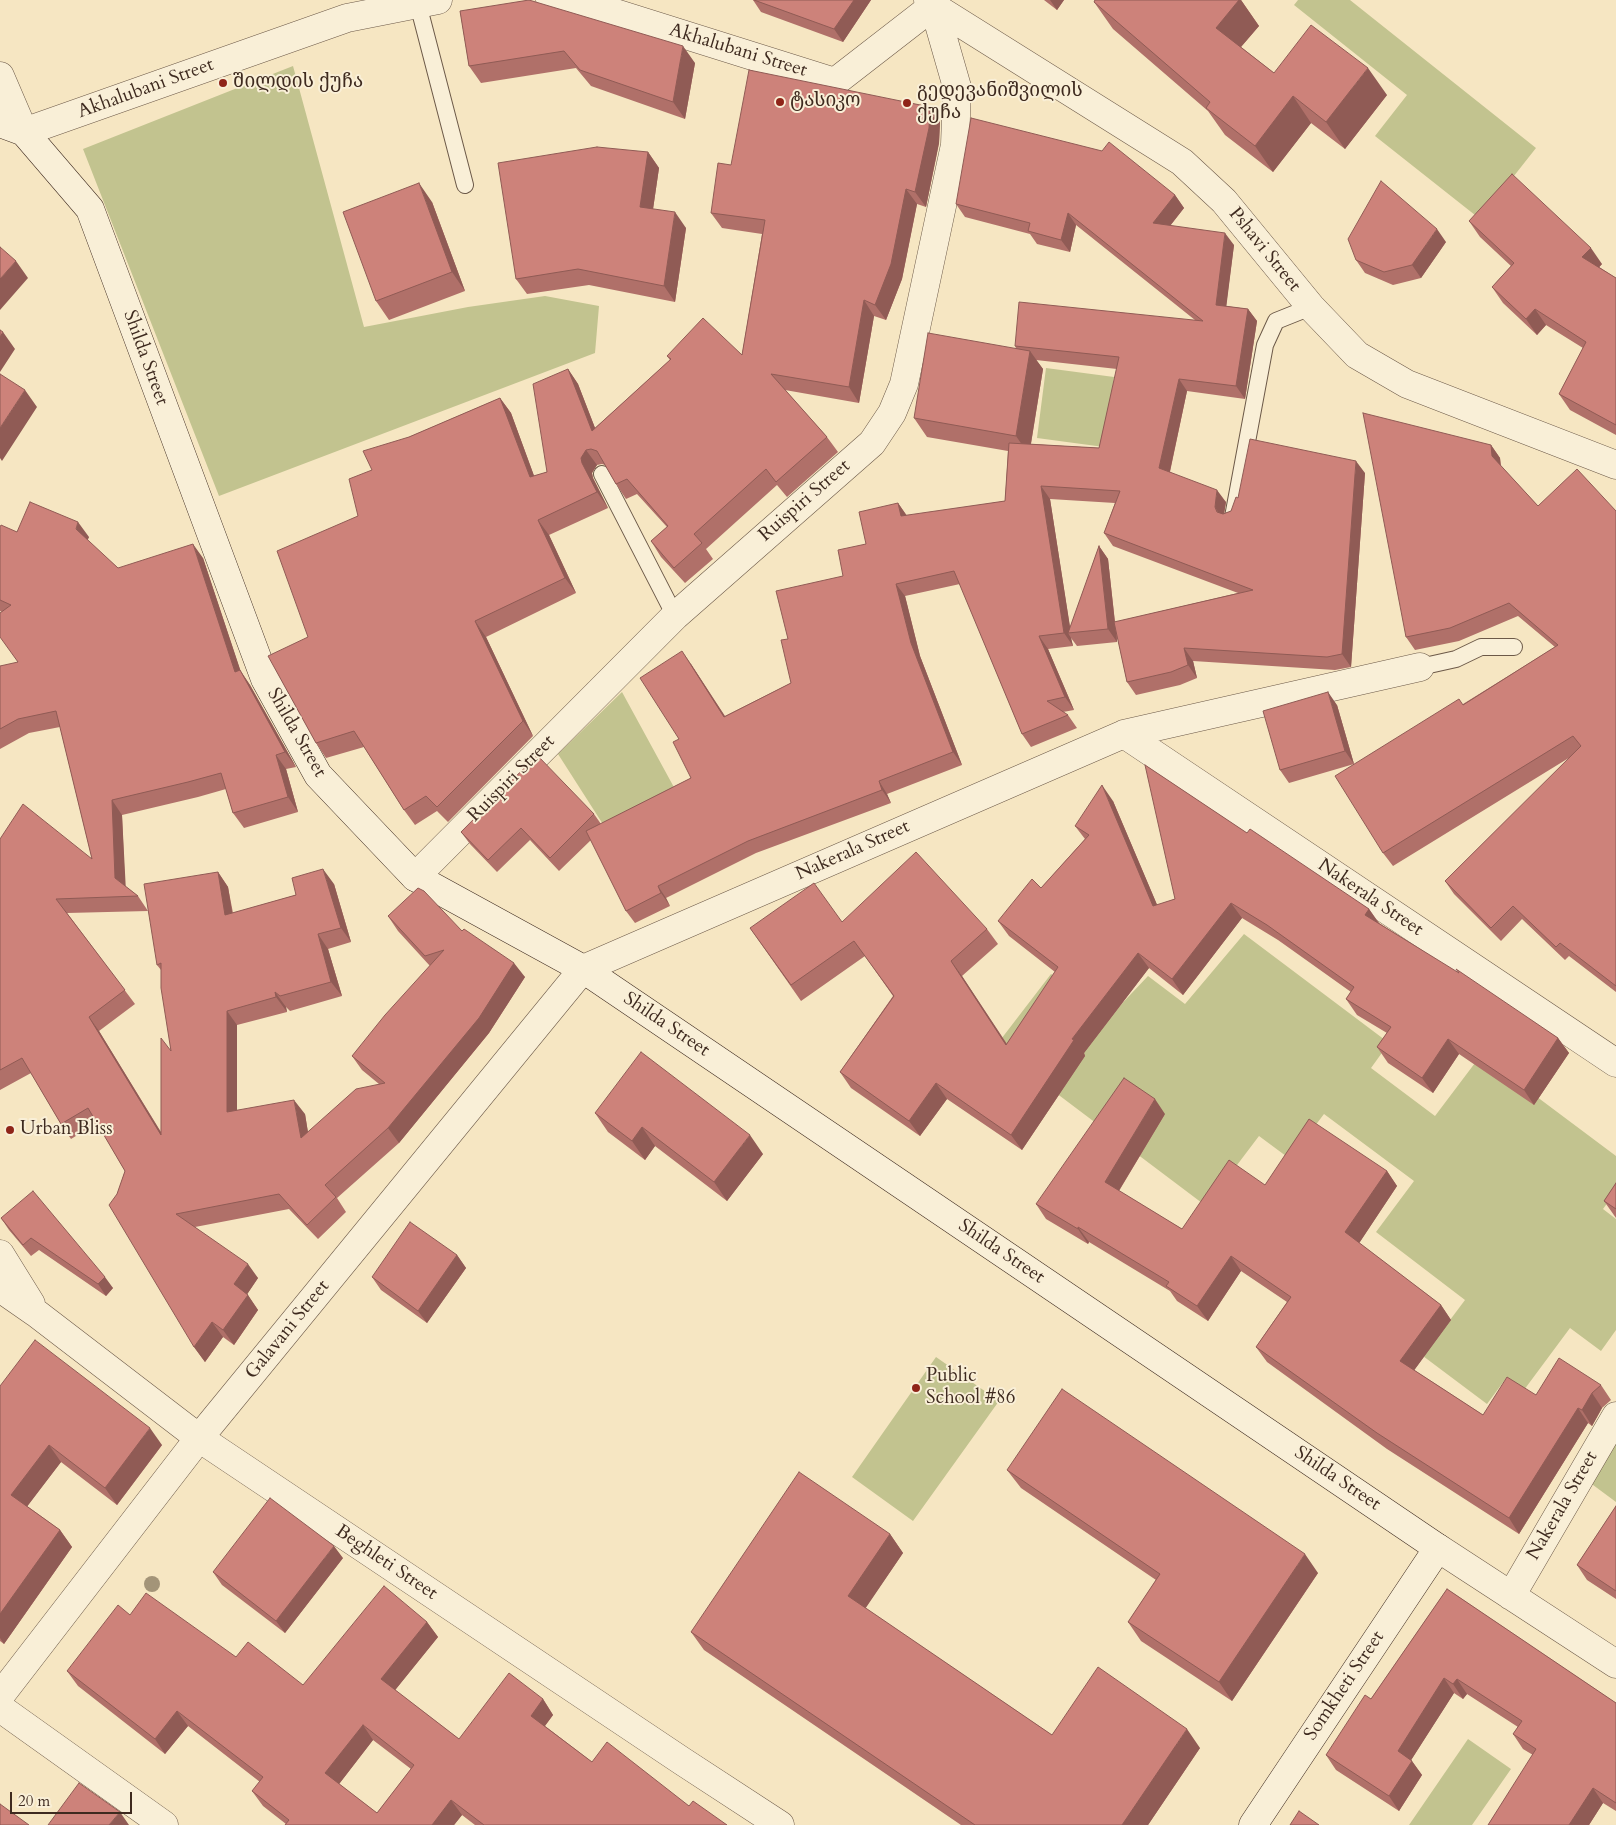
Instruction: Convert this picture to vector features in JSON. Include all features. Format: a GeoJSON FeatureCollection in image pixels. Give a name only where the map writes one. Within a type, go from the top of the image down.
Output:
{"type":"FeatureCollection","features":[{"type":"Feature","properties":{"kind":"street","name":"Akhalubani Street"},"geometry":{"type":"LineString","coordinates":[[550,0],[596,7],[835,82],[931,2]]}},
{"type":"Feature","properties":{"kind":"street","name":"Akhalubani Street"},"geometry":{"type":"LineString","coordinates":[[12,127],[347,18],[428,2]]}},
{"type":"Feature","properties":{"kind":"street","name":"Pshavi Street"},"geometry":{"type":"LineString","coordinates":[[931,2],[1182,162],[1224,201],[1311,307],[1356,355],[1407,384],[1616,465]]}},
{"type":"Feature","properties":{"kind":"street","name":"Ruispiri Street"},"geometry":{"type":"LineString","coordinates":[[415,877],[674,616],[872,442],[892,414],[904,384],[955,146],[957,87],[931,2]]}},
{"type":"Feature","properties":{"kind":"street","name":"Shilda Street"},"geometry":{"type":"LineString","coordinates":[[0,76],[12,127],[90,209],[265,679],[318,775],[415,877],[583,969],[1438,1548],[1616,1664]]}},
{"type":"Feature","properties":{"kind":"street","name":"Nakerala Street"},"geometry":{"type":"LineString","coordinates":[[583,969],[1124,734],[1420,667]]}},
{"type":"Feature","properties":{"kind":"street","name":"Nakerala Street"},"geometry":{"type":"LineString","coordinates":[[1124,734],[1616,1063]]}},
{"type":"Feature","properties":{"kind":"street","name":"Galavani Street"},"geometry":{"type":"LineString","coordinates":[[0,1696],[199,1438],[583,969]]}},
{"type":"Feature","properties":{"kind":"street"},"geometry":{"type":"LineString","coordinates":[[0,1254],[36,1313]]}},
{"type":"Feature","properties":{"kind":"street","name":"Beghleti Street"},"geometry":{"type":"LineString","coordinates":[[0,1288],[36,1313],[199,1438],[780,1825]]}},
{"type":"Feature","properties":{"kind":"street","name":"Nakerala Street"},"geometry":{"type":"LineString","coordinates":[[1511,1596],[1616,1416]]}},
{"type":"Feature","properties":{"kind":"street","name":"Somkheti Street"},"geometry":{"type":"LineString","coordinates":[[1253,1825],[1438,1548]]}},
{"type":"Feature","properties":{"kind":"street"},"geometry":{"type":"LineString","coordinates":[[0,1708],[164,1825]]}},
{"type":"Feature","properties":{"kind":"lane"},"geometry":{"type":"LineString","coordinates":[[428,2],[465,185]]}},
{"type":"Feature","properties":{"kind":"lane"},"geometry":{"type":"LineString","coordinates":[[1234,517],[1264,344],[1276,321],[1311,307]]}},
{"type":"Feature","properties":{"kind":"lane"},"geometry":{"type":"LineString","coordinates":[[602,474],[674,616]]}},
{"type":"Feature","properties":{"kind":"lane"},"geometry":{"type":"LineString","coordinates":[[1420,667],[1456,659],[1481,647],[1514,647]]}},
{"type":"Feature","properties":{"kind":"green space"},"geometry":{"type":"Polygon","coordinates":[[[1298,0],[1350,0],[1536,148],[1480,219],[1375,136],[1407,95],[1294,5],[1298,0]]]}},
{"type":"Feature","properties":{"kind":"green space"},"geometry":{"type":"Polygon","coordinates":[[[293,66],[364,327],[468,307],[545,296],[599,306],[595,353],[219,496],[83,149],[293,66]]]}},
{"type":"Feature","properties":{"kind":"green space"},"geometry":{"type":"Polygon","coordinates":[[[1046,368],[1114,377],[1104,447],[1037,438],[1046,368]]]}},
{"type":"Feature","properties":{"kind":"green space"},"geometry":{"type":"Polygon","coordinates":[[[622,692],[676,791],[606,829],[558,754],[622,692]]]}},
{"type":"Feature","properties":{"kind":"green space"},"geometry":{"type":"Polygon","coordinates":[[[1244,934],[1389,1043],[1371,1068],[1435,1116],[1481,1055],[1616,1156],[1616,1191],[1603,1209],[1616,1219],[1616,1330],[1601,1351],[1570,1328],[1524,1390],[1507,1377],[1487,1404],[1423,1356],[1465,1300],[1376,1232],[1414,1181],[1324,1114],[1290,1159],[1259,1136],[1206,1206],[995,1047],[1051,974],[1113,1013],[1148,976],[1185,1004],[1244,934]]]}},
{"type":"Feature","properties":{"kind":"green space"},"geometry":{"type":"Polygon","coordinates":[[[936,1357],[999,1401],[913,1521],[852,1477],[936,1357]]]}},
{"type":"Feature","properties":{"kind":"green space"},"geometry":{"type":"Polygon","coordinates":[[[1616,1435],[1616,1502],[1589,1482],[1616,1435]]]}},
{"type":"Feature","properties":{"kind":"green space"},"geometry":{"type":"Polygon","coordinates":[[[1468,1739],[1511,1769],[1472,1825],[1409,1825],[1468,1739]]]}},
{"type":"Feature","properties":{"kind":"building"},"geometry":{"type":"Polygon","coordinates":[[[529,0],[683,46],[673,102],[580,70],[564,51],[469,66],[460,11],[529,0]]]}},
{"type":"Feature","properties":{"kind":"building"},"geometry":{"type":"Polygon","coordinates":[[[754,0],[854,0],[834,29],[754,0]]]}},
{"type":"Feature","properties":{"kind":"building"},"geometry":{"type":"Polygon","coordinates":[[[1095,0],[1239,0],[1216,28],[1274,73],[1311,25],[1368,68],[1326,122],[1293,96],[1255,146],[1206,108],[1210,102],[1094,2],[1095,0]]]}},
{"type":"Feature","properties":{"kind":"building"},"geometry":{"type":"Polygon","coordinates":[[[749,70],[930,107],[929,128],[915,192],[906,189],[891,264],[875,305],[864,300],[849,387],[771,374],[827,437],[776,482],[766,469],[694,534],[702,543],[674,568],[651,541],[668,526],[627,479],[616,484],[597,451],[586,450],[581,458],[582,463],[597,492],[538,520],[565,578],[475,621],[523,721],[437,807],[426,796],[404,810],[354,731],[316,743],[268,656],[308,637],[277,551],[358,516],[349,479],[372,470],[363,451],[409,437],[500,398],[530,477],[547,472],[533,384],[568,369],[592,431],[671,359],[667,356],[703,318],[742,355],[765,220],[711,213],[718,163],[731,165],[749,70]]]}},
{"type":"Feature","properties":{"kind":"building"},"geometry":{"type":"Polygon","coordinates":[[[971,118],[1102,151],[1109,142],[1175,195],[1153,223],[1225,233],[1216,305],[1248,309],[1236,386],[1179,379],[1159,468],[1217,490],[1215,507],[1217,512],[1223,514],[1231,511],[1236,497],[1238,498],[1250,439],[1356,461],[1342,654],[1327,657],[1184,648],[1188,665],[1171,672],[1127,682],[1114,622],[1253,590],[1104,533],[1120,491],[1041,486],[1064,633],[1039,636],[1065,697],[1047,701],[1068,715],[1022,734],[954,571],[896,584],[911,643],[953,752],[879,781],[882,790],[748,841],[658,886],[661,893],[626,911],[586,831],[691,778],[673,742],[679,739],[640,678],[682,651],[724,717],[791,683],[781,640],[788,639],[776,591],[843,576],[838,550],[866,544],[859,512],[898,503],[901,516],[1005,501],[1009,443],[1099,448],[1119,357],[1015,346],[1019,302],[1203,321],[1068,213],[1061,240],[1028,231],[1030,223],[956,204],[971,118]]]}},
{"type":"Feature","properties":{"kind":"building"},"geometry":{"type":"Polygon","coordinates":[[[597,147],[648,152],[640,207],[675,212],[664,286],[578,269],[516,279],[498,163],[597,147]]]}},
{"type":"Feature","properties":{"kind":"building"},"geometry":{"type":"Polygon","coordinates":[[[1512,174],[1591,248],[1582,257],[1616,278],[1616,425],[1559,394],[1586,342],[1535,309],[1526,319],[1492,287],[1514,263],[1469,221],[1512,174]]]}},
{"type":"Feature","properties":{"kind":"building"},"geometry":{"type":"Polygon","coordinates":[[[1381,181],[1437,229],[1412,265],[1384,272],[1356,260],[1348,239],[1381,181]]]}},
{"type":"Feature","properties":{"kind":"building"},"geometry":{"type":"Polygon","coordinates":[[[419,183],[452,272],[376,301],[343,212],[419,183]]]}},
{"type":"Feature","properties":{"kind":"building"},"geometry":{"type":"Polygon","coordinates":[[[0,247],[16,261],[0,279],[0,247]]]}},
{"type":"Feature","properties":{"kind":"building"},"geometry":{"type":"Polygon","coordinates":[[[928,333],[1030,351],[1016,436],[914,418],[928,333]]]}},
{"type":"Feature","properties":{"kind":"building"},"geometry":{"type":"Polygon","coordinates":[[[0,374],[25,390],[0,428],[0,374]]]}},
{"type":"Feature","properties":{"kind":"building"},"geometry":{"type":"Polygon","coordinates":[[[1363,413],[1491,445],[1492,456],[1538,506],[1577,469],[1616,511],[1616,986],[1560,943],[1556,947],[1513,906],[1491,928],[1445,881],[1581,746],[1573,736],[1383,853],[1335,776],[1459,699],[1463,705],[1558,645],[1509,603],[1450,628],[1406,637],[1363,413]]]}},
{"type":"Feature","properties":{"kind":"building"},"geometry":{"type":"Polygon","coordinates":[[[30,502],[78,522],[76,529],[118,568],[193,544],[235,672],[240,670],[285,752],[276,755],[288,797],[233,813],[221,773],[112,800],[115,878],[138,896],[56,899],[125,990],[89,1017],[161,1135],[161,1038],[171,1051],[161,988],[161,963],[157,965],[144,884],[218,872],[225,915],[296,895],[292,878],[323,869],[341,928],[318,934],[331,982],[280,996],[275,992],[276,997],[227,1011],[227,1112],[294,1100],[301,1138],[356,1089],[385,1083],[352,1056],[385,1015],[444,950],[425,956],[388,916],[418,888],[424,891],[462,931],[464,929],[514,963],[479,1018],[388,1128],[325,1185],[336,1197],[307,1225],[279,1194],[176,1214],[248,1264],[234,1284],[248,1295],[223,1330],[212,1322],[194,1347],[109,1205],[117,1194],[125,1171],[88,1108],[61,1124],[22,1058],[0,1070],[0,839],[23,804],[92,859],[56,711],[18,719],[0,729],[0,666],[18,662],[0,637],[0,613],[11,605],[0,600],[0,527],[1,525],[17,532],[30,502]]]}},
{"type":"Feature","properties":{"kind":"building"},"geometry":{"type":"Polygon","coordinates":[[[1099,546],[1108,629],[1068,633],[1099,546]]]}},
{"type":"Feature","properties":{"kind":"building"},"geometry":{"type":"Polygon","coordinates":[[[1328,692],[1345,751],[1280,770],[1263,711],[1328,692]]]}},
{"type":"Feature","properties":{"kind":"building"},"geometry":{"type":"Polygon","coordinates":[[[537,755],[594,814],[550,858],[521,828],[488,860],[461,832],[537,755]]]}},
{"type":"Feature","properties":{"kind":"building"},"geometry":{"type":"Polygon","coordinates":[[[1145,765],[1247,833],[1250,829],[1369,909],[1365,915],[1459,973],[1456,969],[1558,1038],[1524,1090],[1448,1039],[1422,1078],[1377,1047],[1391,1027],[1346,999],[1354,987],[1267,925],[1231,903],[1172,979],[1138,953],[1072,1039],[1074,1040],[1011,1135],[936,1083],[909,1121],[840,1072],[894,996],[854,941],[791,985],[750,928],[814,883],[842,922],[916,852],[987,929],[951,961],[1006,1045],[1058,967],[998,921],[1032,879],[1041,888],[1089,835],[1075,826],[1102,785],[1153,906],[1175,899],[1145,765]]]}},
{"type":"Feature","properties":{"kind":"building"},"geometry":{"type":"Polygon","coordinates":[[[641,1052],[750,1135],[714,1182],[642,1127],[632,1141],[595,1113],[641,1052]]]}},
{"type":"Feature","properties":{"kind":"building"},"geometry":{"type":"Polygon","coordinates":[[[1124,1078],[1155,1099],[1105,1182],[1182,1229],[1229,1160],[1265,1185],[1309,1119],[1387,1171],[1345,1232],[1441,1305],[1400,1361],[1483,1415],[1507,1377],[1536,1395],[1559,1358],[1601,1385],[1592,1393],[1582,1410],[1578,1408],[1509,1518],[1377,1433],[1256,1347],[1291,1297],[1231,1256],[1197,1306],[1166,1286],[1169,1282],[1036,1204],[1124,1078]]]}},
{"type":"Feature","properties":{"kind":"building"},"geometry":{"type":"Polygon","coordinates":[[[1616,1183],[1616,1209],[1604,1201],[1616,1183]]]}},
{"type":"Feature","properties":{"kind":"building"},"geometry":{"type":"Polygon","coordinates":[[[33,1191],[105,1277],[98,1284],[31,1238],[23,1245],[1,1218],[33,1191]]]}},
{"type":"Feature","properties":{"kind":"building"},"geometry":{"type":"Polygon","coordinates":[[[410,1222],[457,1255],[418,1311],[372,1277],[410,1222]]]}},
{"type":"Feature","properties":{"kind":"building"},"geometry":{"type":"Polygon","coordinates":[[[35,1340],[150,1428],[105,1488],[49,1445],[11,1495],[60,1530],[0,1614],[0,1386],[35,1340]]]}},
{"type":"Feature","properties":{"kind":"building"},"geometry":{"type":"Polygon","coordinates":[[[1062,1389],[1305,1554],[1219,1682],[1128,1622],[1160,1574],[1007,1470],[1062,1389]]]}},
{"type":"Feature","properties":{"kind":"building"},"geometry":{"type":"Polygon","coordinates":[[[799,1472],[890,1534],[848,1596],[1052,1735],[1098,1667],[1187,1729],[1122,1825],[975,1825],[691,1632],[799,1472]]]}},
{"type":"Feature","properties":{"kind":"building"},"geometry":{"type":"Polygon","coordinates":[[[270,1498],[334,1546],[276,1621],[213,1572],[270,1498]]]}},
{"type":"Feature","properties":{"kind":"building"},"geometry":{"type":"Polygon","coordinates":[[[1616,1506],[1616,1591],[1577,1565],[1616,1506]]]}},
{"type":"Feature","properties":{"kind":"building"},"geometry":{"type":"Polygon","coordinates":[[[384,1586],[427,1622],[381,1679],[459,1739],[509,1673],[543,1699],[531,1716],[592,1762],[607,1742],[689,1806],[693,1801],[727,1825],[484,1825],[451,1800],[432,1825],[285,1825],[289,1820],[252,1791],[263,1777],[177,1711],[155,1739],[67,1671],[118,1605],[130,1615],[146,1593],[236,1657],[248,1642],[303,1685],[384,1586]],[[363,1725],[325,1773],[377,1813],[414,1765],[363,1725]]]}},
{"type":"Feature","properties":{"kind":"building"},"geometry":{"type":"Polygon","coordinates":[[[1447,1589],[1616,1703],[1616,1803],[1593,1788],[1569,1825],[1488,1825],[1536,1749],[1513,1734],[1522,1721],[1457,1679],[1453,1684],[1444,1678],[1398,1751],[1412,1761],[1389,1796],[1326,1755],[1365,1695],[1371,1699],[1447,1589]]]}},
{"type":"Feature","properties":{"kind":"building"},"geometry":{"type":"Polygon","coordinates":[[[79,1783],[120,1812],[109,1825],[48,1825],[79,1783]]]}},
{"type":"Feature","properties":{"kind":"building"},"geometry":{"type":"Polygon","coordinates":[[[0,1804],[29,1825],[0,1825],[0,1804]]]}},
{"type":"Feature","properties":{"kind":"building"},"geometry":{"type":"Polygon","coordinates":[[[1299,1811],[1319,1825],[1290,1825],[1299,1811]]]}},
{"type":"Feature","properties":{"kind":"place","name":"შილდის ქუჩა"},"geometry":{"type":"Point","coordinates":[223,83]}},
{"type":"Feature","properties":{"kind":"place","name":"ტასიკო"},"geometry":{"type":"Point","coordinates":[780,102]}},
{"type":"Feature","properties":{"kind":"place","name":"გედევანიშვილის ქუჩა"},"geometry":{"type":"Point","coordinates":[907,103]}},
{"type":"Feature","properties":{"kind":"place","name":"Urban Bliss"},"geometry":{"type":"Point","coordinates":[10,1130]}},
{"type":"Feature","properties":{"kind":"place","name":"Public School #86"},"geometry":{"type":"Point","coordinates":[916,1388]}}]}
